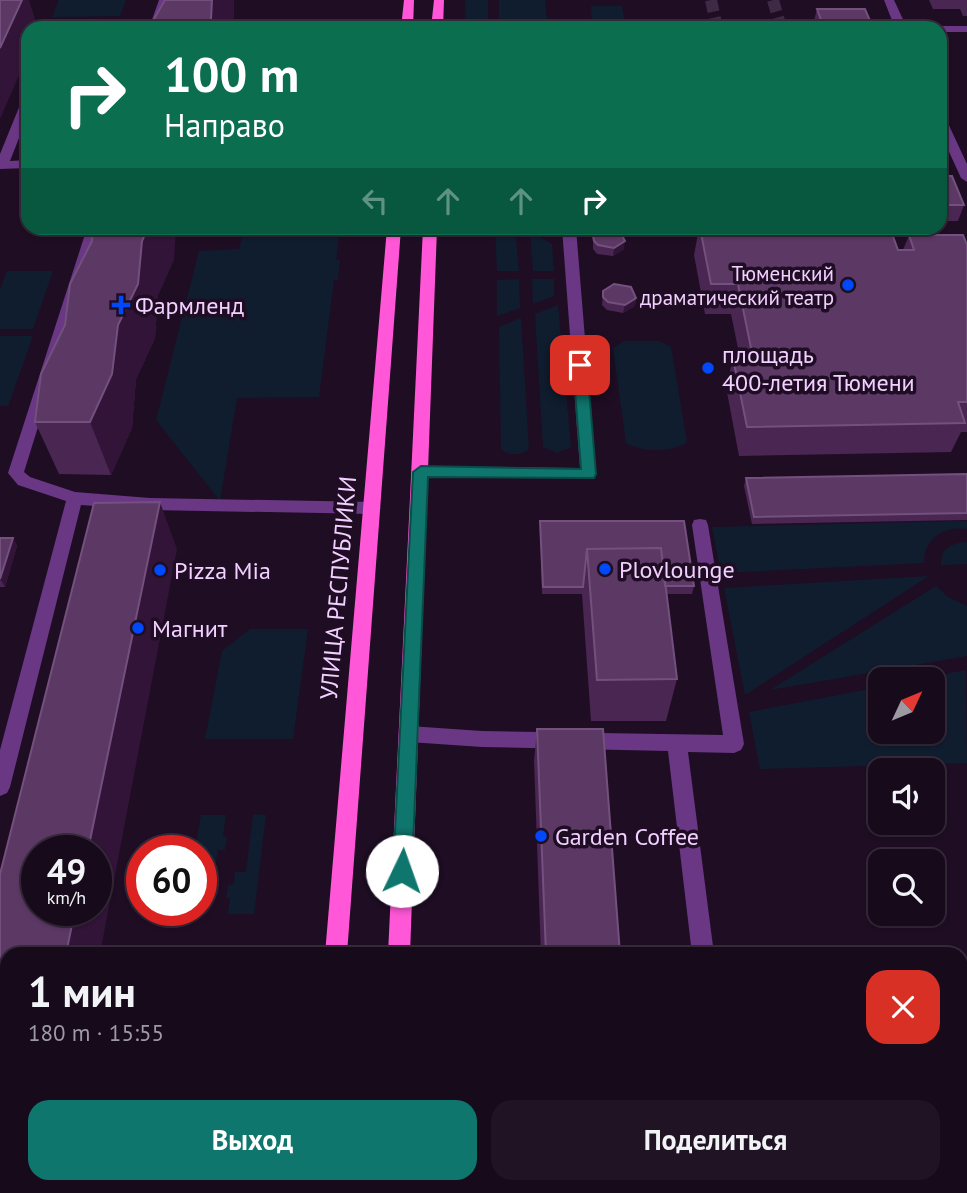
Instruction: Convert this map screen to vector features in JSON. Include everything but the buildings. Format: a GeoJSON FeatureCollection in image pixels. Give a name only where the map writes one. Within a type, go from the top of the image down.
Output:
{"type":"FeatureCollection","features":[{"type":"Feature","properties":{"kind":"main road"},"geometry":{"type":"LineString","coordinates":[[408,21],[409,0]]}},
{"type":"Feature","properties":{"kind":"main road"},"geometry":{"type":"LineString","coordinates":[[438,21],[439,0]]}},
{"type":"Feature","properties":{"kind":"main road","name":"УЛИЦА РЕСПУБЛИКИ"},"geometry":{"type":"LineString","coordinates":[[337,947],[393,235]]}},
{"type":"Feature","properties":{"kind":"main road"},"geometry":{"type":"LineString","coordinates":[[399,947],[430,235]]}},
{"type":"Feature","properties":{"kind":"street"},"geometry":{"type":"LineString","coordinates":[[157,21],[164,0]]}},
{"type":"Feature","properties":{"kind":"street"},"geometry":{"type":"LineString","coordinates":[[889,0],[898,21]]}},
{"type":"Feature","properties":{"kind":"street"},"geometry":{"type":"LineString","coordinates":[[947,29],[967,29]]}},
{"type":"Feature","properties":{"kind":"street"},"geometry":{"type":"LineString","coordinates":[[21,117],[1,165],[21,164]]}},
{"type":"Feature","properties":{"kind":"street"},"geometry":{"type":"LineString","coordinates":[[947,135],[967,178]]}},
{"type":"Feature","properties":{"kind":"street"},"geometry":{"type":"LineString","coordinates":[[952,147],[967,148]]}},
{"type":"Feature","properties":{"kind":"street"},"geometry":{"type":"LineString","coordinates":[[91,235],[8,472],[24,481],[75,498],[176,505],[373,508]]}},
{"type":"Feature","properties":{"kind":"street"},"geometry":{"type":"LineString","coordinates":[[421,472],[589,474],[570,235]]}},
{"type":"Feature","properties":{"kind":"street"},"geometry":{"type":"LineString","coordinates":[[0,787],[75,498]]}},
{"type":"Feature","properties":{"kind":"street"},"geometry":{"type":"LineString","coordinates":[[409,734],[482,739],[734,744],[700,525]]}},
{"type":"Feature","properties":{"kind":"street"},"geometry":{"type":"LineString","coordinates":[[677,743],[703,947]]}},
{"type":"Feature","properties":{"kind":"shaded area"},"geometry":{"type":"Polygon","coordinates":[[[59,0],[126,0],[120,16],[52,17],[59,0]]]}},
{"type":"Feature","properties":{"kind":"shaded area"},"geometry":{"type":"Polygon","coordinates":[[[465,0],[488,0],[488,21],[466,21],[465,0]]]}},
{"type":"Feature","properties":{"kind":"shaded area"},"geometry":{"type":"Polygon","coordinates":[[[499,0],[545,0],[547,21],[499,21],[499,0]]]}},
{"type":"Feature","properties":{"kind":"shaded area"},"geometry":{"type":"Polygon","coordinates":[[[591,6],[622,6],[625,21],[592,21],[591,6]]]}},
{"type":"Feature","properties":{"kind":"shaded area"},"geometry":{"type":"Polygon","coordinates":[[[243,235],[339,235],[336,260],[340,260],[338,280],[334,280],[319,397],[237,398],[220,501],[156,420],[199,251],[239,249],[243,235]]]}},
{"type":"Feature","properties":{"kind":"shaded area"},"geometry":{"type":"Polygon","coordinates":[[[495,235],[516,235],[519,271],[497,271],[495,235]]]}},
{"type":"Feature","properties":{"kind":"shaded area"},"geometry":{"type":"Polygon","coordinates":[[[530,235],[537,235],[552,244],[554,271],[533,271],[530,235]]]}},
{"type":"Feature","properties":{"kind":"shaded area"},"geometry":{"type":"Polygon","coordinates":[[[7,271],[53,271],[33,329],[0,329],[0,289],[7,271]]]}},
{"type":"Feature","properties":{"kind":"shaded area"},"geometry":{"type":"Polygon","coordinates":[[[519,279],[520,308],[497,316],[497,280],[519,279]]]}},
{"type":"Feature","properties":{"kind":"shaded area"},"geometry":{"type":"Polygon","coordinates":[[[532,279],[554,279],[554,296],[533,304],[532,279]]]}},
{"type":"Feature","properties":{"kind":"shaded area"},"geometry":{"type":"Polygon","coordinates":[[[558,305],[571,447],[557,453],[543,447],[535,314],[558,305]]]}},
{"type":"Feature","properties":{"kind":"shaded area"},"geometry":{"type":"Polygon","coordinates":[[[521,318],[529,449],[515,454],[501,449],[499,327],[521,318]]]}},
{"type":"Feature","properties":{"kind":"shaded area"},"geometry":{"type":"Polygon","coordinates":[[[0,336],[33,336],[8,406],[0,406],[0,336]]]}},
{"type":"Feature","properties":{"kind":"shaded area"},"geometry":{"type":"Polygon","coordinates":[[[624,341],[659,341],[671,347],[687,442],[681,446],[657,450],[626,443],[613,348],[624,341]]]}},
{"type":"Feature","properties":{"kind":"shaded area"},"geometry":{"type":"Polygon","coordinates":[[[967,521],[967,529],[950,530],[936,536],[927,547],[924,563],[721,573],[712,527],[967,521]]]}},
{"type":"Feature","properties":{"kind":"shaded area"},"geometry":{"type":"Polygon","coordinates":[[[967,542],[967,564],[941,565],[943,554],[948,548],[967,542]]]}},
{"type":"Feature","properties":{"kind":"shaded area"},"geometry":{"type":"Polygon","coordinates":[[[929,576],[745,695],[724,588],[929,576]]]}},
{"type":"Feature","properties":{"kind":"shaded area"},"geometry":{"type":"Polygon","coordinates":[[[936,586],[948,597],[967,606],[967,656],[903,667],[868,667],[868,673],[770,690],[936,586]]]}},
{"type":"Feature","properties":{"kind":"shaded area"},"geometry":{"type":"Polygon","coordinates":[[[250,629],[308,629],[293,739],[205,739],[222,651],[250,629]]]}},
{"type":"Feature","properties":{"kind":"shaded area"},"geometry":{"type":"Polygon","coordinates":[[[966,670],[967,763],[945,764],[945,758],[868,758],[868,766],[760,769],[749,712],[868,689],[868,744],[945,744],[945,674],[966,670]]]}},
{"type":"Feature","properties":{"kind":"shaded area"},"geometry":{"type":"Polygon","coordinates":[[[253,814],[266,815],[254,914],[228,914],[228,885],[234,884],[235,872],[246,872],[253,814]]]}},
{"type":"Feature","properties":{"kind":"shaded area"},"geometry":{"type":"Polygon","coordinates":[[[201,815],[226,815],[223,836],[227,837],[225,850],[218,850],[217,856],[217,835],[198,835],[201,815]]]}},
{"type":"Feature","properties":{"kind":"tunnel"},"geometry":{"type":"LineString","coordinates":[[711,0],[716,21]]}},
{"type":"Feature","properties":{"kind":"tunnel"},"geometry":{"type":"LineString","coordinates":[[773,0],[779,21]]}},
{"type":"Feature","properties":{"kind":"place","name":"Тюменский драматический театр"},"geometry":{"type":"Point","coordinates":[848,285]}},
{"type":"Feature","properties":{"kind":"place","name":"Фармленд"},"geometry":{"type":"Point","coordinates":[121,305]}},
{"type":"Feature","properties":{"kind":"place","name":"площадь 400-летия Тюмени"},"geometry":{"type":"Point","coordinates":[708,368]}},
{"type":"Feature","properties":{"kind":"place","name":"Plovlounge"},"geometry":{"type":"Point","coordinates":[605,569]}},
{"type":"Feature","properties":{"kind":"place","name":"Pizza Mia"},"geometry":{"type":"Point","coordinates":[160,570]}},
{"type":"Feature","properties":{"kind":"place","name":"Магнит"},"geometry":{"type":"Point","coordinates":[138,628]}},
{"type":"Feature","properties":{"kind":"place","name":"Garden Coffee"},"geometry":{"type":"Point","coordinates":[541,836]}},
{"type":"Feature","properties":{"kind":"route"},"geometry":{"type":"LineString","coordinates":[[402,871],[421,472],[589,474],[580,365]]}}]}
